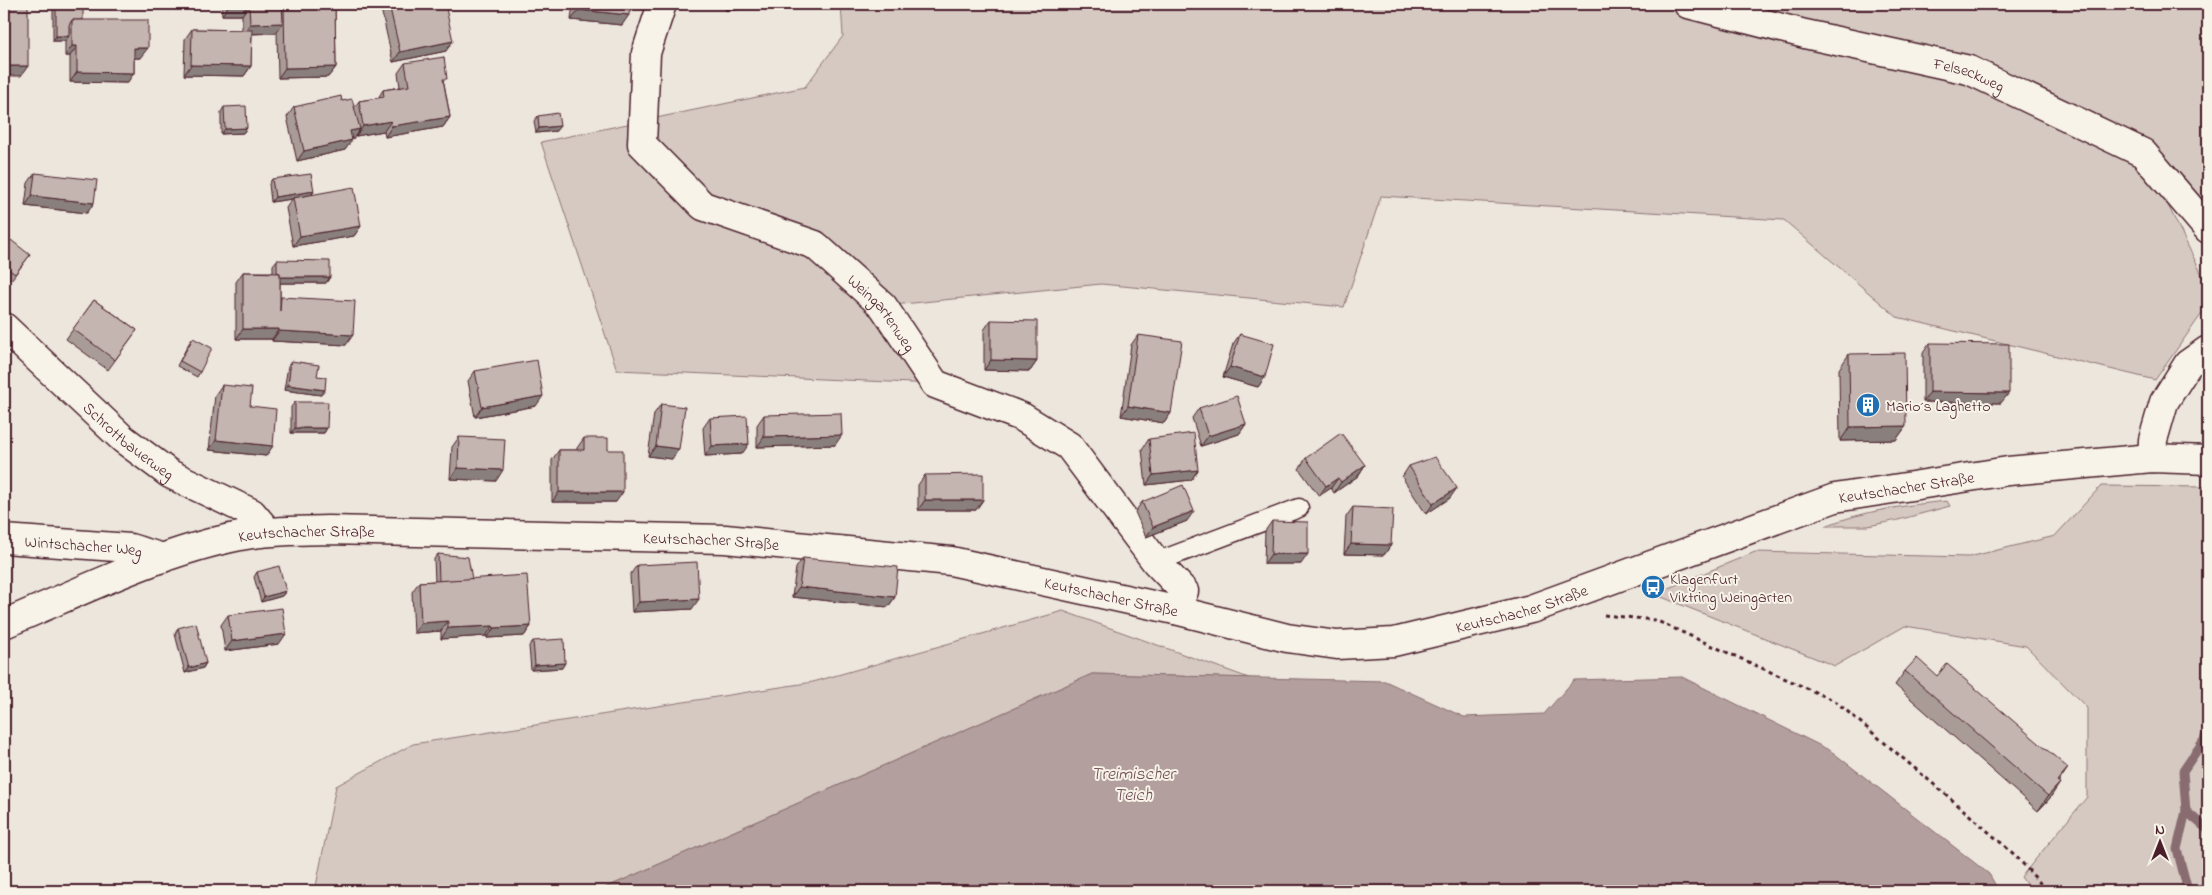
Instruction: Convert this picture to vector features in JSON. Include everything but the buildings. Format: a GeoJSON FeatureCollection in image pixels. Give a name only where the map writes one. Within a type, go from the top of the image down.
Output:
{"type":"FeatureCollection","features":[{"type":"Feature","properties":{"kind":"main road","name":"Weingartenweg"},"geometry":{"type":"LineString","coordinates":[[662,4],[646,53],[642,144],[703,206],[816,245],[883,306],[935,384],[1022,417],[1069,446],[1156,562],[1184,591],[1175,610]]}},
{"type":"Feature","properties":{"kind":"main road","name":"Felseckweg"},"geometry":{"type":"LineString","coordinates":[[1688,4],[1805,34],[1969,70],[2143,153],[2208,229]]}},
{"type":"Feature","properties":{"kind":"main road","name":"Schrottbauerweg"},"geometry":{"type":"LineString","coordinates":[[4,327],[123,439],[170,474],[252,513],[268,532]]}},
{"type":"Feature","properties":{"kind":"main road"},"geometry":{"type":"LineString","coordinates":[[2152,458],[2153,440],[2164,402],[2188,364],[2208,350]]}},
{"type":"Feature","properties":{"kind":"main road","name":"Keutschacher Straße"},"geometry":{"type":"LineString","coordinates":[[4,624],[163,558],[207,544],[268,532],[328,530],[725,539],[951,561],[1175,610],[1287,638],[1338,644],[1394,642],[1531,609],[1835,498],[2008,471],[2152,458],[2208,460]]}},
{"type":"Feature","properties":{"kind":"main road","name":"Wintschacher Weg"},"geometry":{"type":"LineString","coordinates":[[4,539],[130,548],[163,558]]}},
{"type":"Feature","properties":{"kind":"lane"},"geometry":{"type":"LineString","coordinates":[[1156,562],[1299,508]]}},
{"type":"Feature","properties":{"kind":"path"},"geometry":{"type":"LineString","coordinates":[[1598,615],[1655,620],[1835,701],[2016,856],[2047,891]]}},
{"type":"Feature","properties":{"kind":"shaded area"},"geometry":{"type":"Polygon","coordinates":[[[841,4],[2208,4],[2208,218],[2143,154],[2208,287],[2208,305],[2155,380],[1897,317],[1784,220],[1381,196],[1344,307],[1101,284],[883,306],[935,384],[617,370],[541,142],[805,87],[843,36],[841,4]]]}},
{"type":"Feature","properties":{"kind":"shaded area"},"geometry":{"type":"Polygon","coordinates":[[[2101,486],[2208,487],[2208,891],[2031,891],[2021,877],[2087,797],[2087,708],[2026,646],[1905,626],[1835,666],[1654,594],[1755,552],[1969,557],[2055,536],[2101,486]]]}},
{"type":"Feature","properties":{"kind":"shaded area"},"geometry":{"type":"Polygon","coordinates":[[[1947,501],[1950,506],[1898,520],[1868,526],[1825,526],[1854,516],[1885,509],[1947,501]]]}},
{"type":"Feature","properties":{"kind":"shaded area"},"geometry":{"type":"Polygon","coordinates":[[[1063,611],[1249,678],[1092,674],[598,891],[315,891],[336,786],[413,744],[813,682],[1063,611]]]}},
{"type":"Feature","properties":{"kind":"water","name":"Treimischer Teich"},"geometry":{"type":"Polygon","coordinates":[[[1092,674],[1385,681],[1464,717],[1544,714],[1574,680],[1682,677],[1831,751],[1989,874],[1999,891],[598,891],[1092,674]]]}},
{"type":"Feature","properties":{"kind":"waterway"},"geometry":{"type":"LineString","coordinates":[[2183,891],[2187,887],[2177,849],[2186,811],[2183,771],[2204,740],[2208,728]]}},
{"type":"Feature","properties":{"kind":"waterway"},"geometry":{"type":"LineString","coordinates":[[2186,811],[2208,830]]}},
{"type":"Feature","properties":{"kind":"place","name":"Mario´s Laghetto"},"geometry":{"type":"Point","coordinates":[1868,405]}},
{"type":"Feature","properties":{"kind":"place","name":"Klagenfurt Viktring Weingarten"},"geometry":{"type":"Point","coordinates":[1653,587]}}]}
